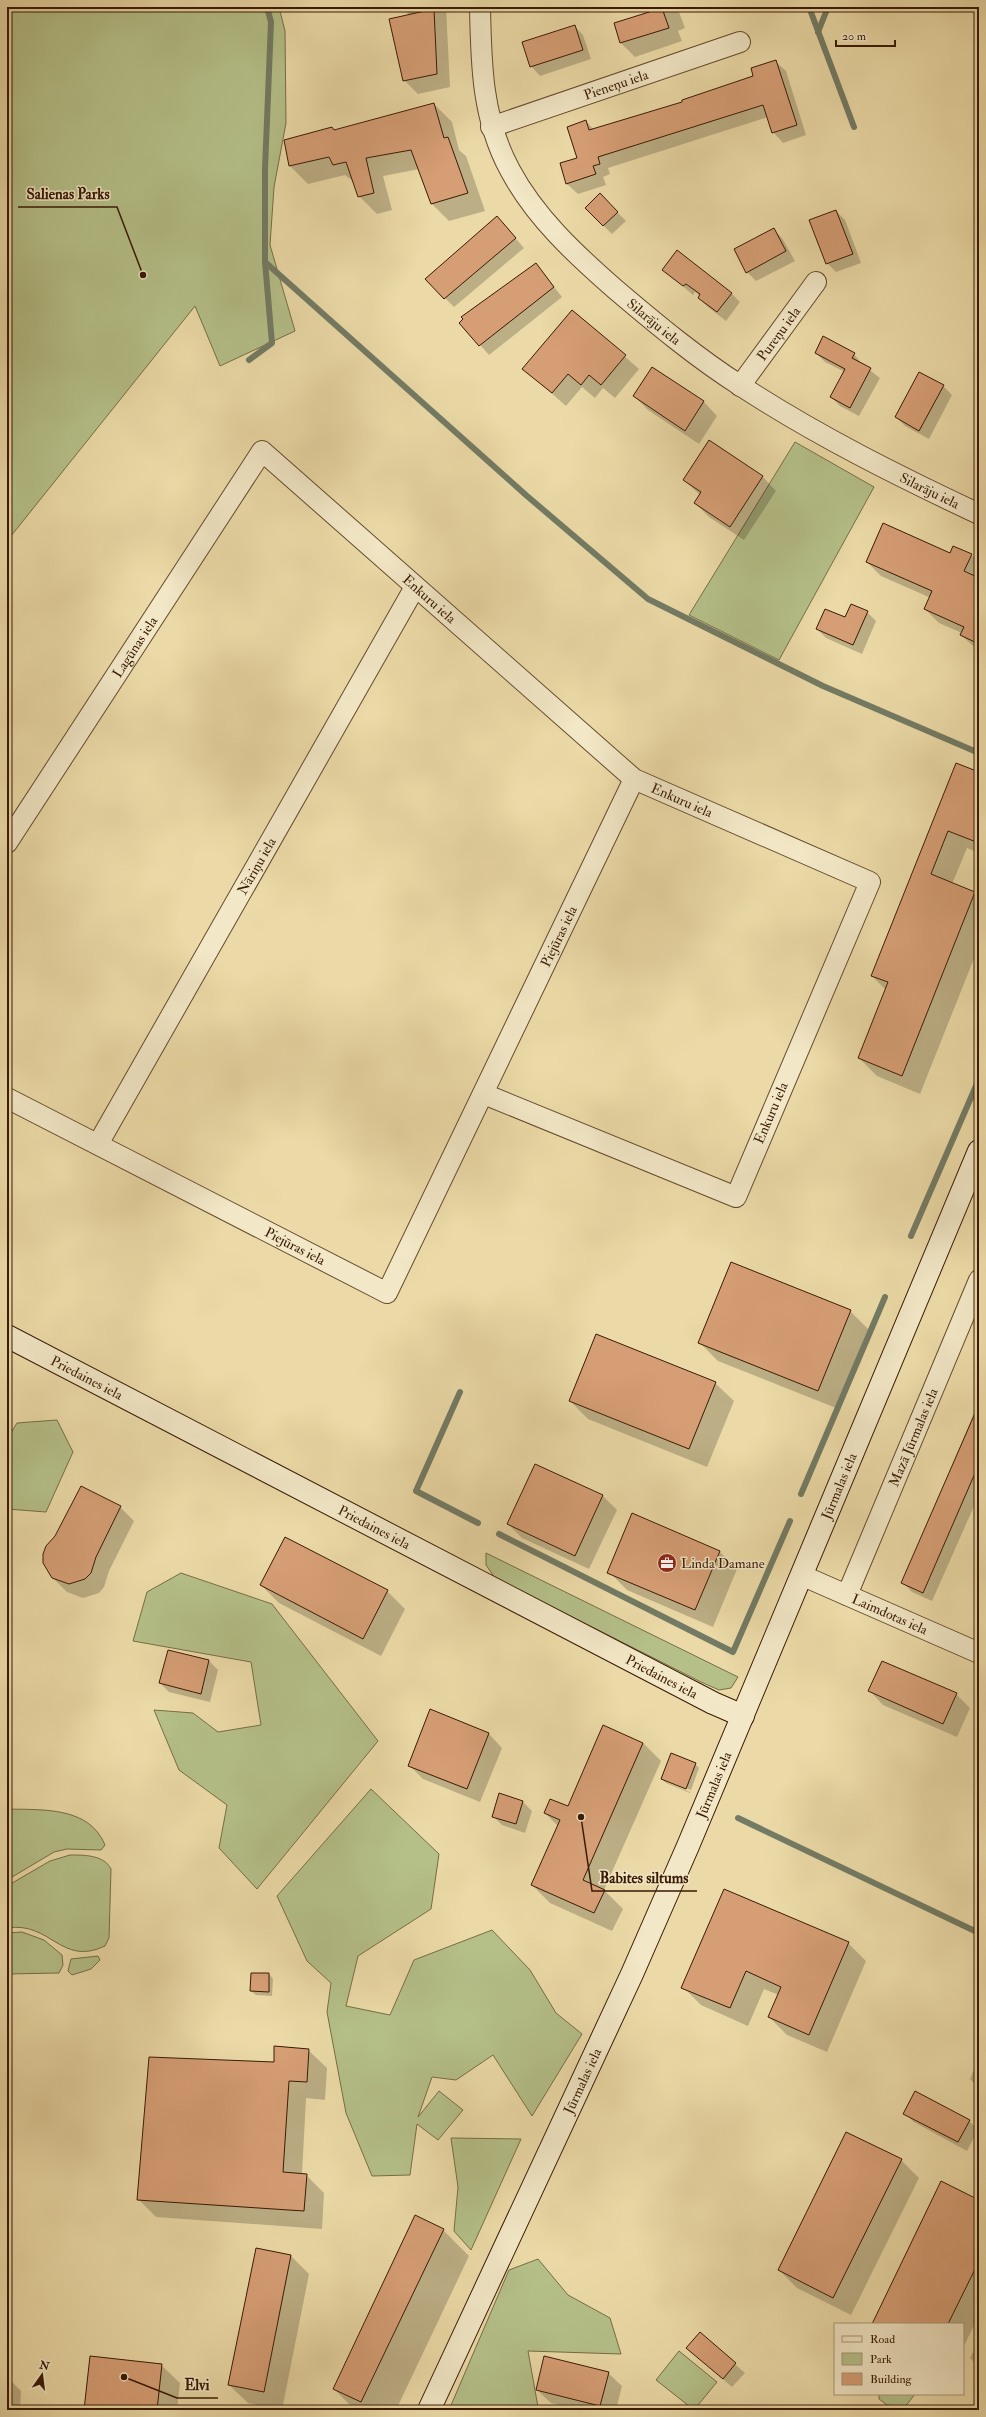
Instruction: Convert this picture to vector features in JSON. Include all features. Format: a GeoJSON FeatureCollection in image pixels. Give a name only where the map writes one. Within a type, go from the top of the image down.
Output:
{"type":"FeatureCollection","features":[{"type":"Feature","properties":{"kind":"main road","name":"Jūrmalas iela"},"geometry":{"type":"LineString","coordinates":[[429,2410],[632,1974],[743,1716],[979,1151]]}},
{"type":"Feature","properties":{"kind":"main road","name":"Priedaines iela"},"geometry":{"type":"LineString","coordinates":[[7,1336],[464,1575],[713,1703],[743,1716]]}},
{"type":"Feature","properties":{"kind":"street","name":"Silarāju iela"},"geometry":{"type":"LineString","coordinates":[[480,7],[484,90],[491,127],[509,169],[534,208],[557,235],[636,307],[740,386],[869,459],[979,514]]}},
{"type":"Feature","properties":{"kind":"street","name":"Pieneņu iela"},"geometry":{"type":"LineString","coordinates":[[491,127],[740,42]]}},
{"type":"Feature","properties":{"kind":"street","name":"Pureņu iela"},"geometry":{"type":"LineString","coordinates":[[740,386],[816,282]]}},
{"type":"Feature","properties":{"kind":"street","name":"Enkuru iela"},"geometry":{"type":"LineString","coordinates":[[262,451],[634,779],[870,882],[736,1197],[484,1094]]}},
{"type":"Feature","properties":{"kind":"street","name":"Lagūnas iela"},"geometry":{"type":"LineString","coordinates":[[7,843],[262,451]]}},
{"type":"Feature","properties":{"kind":"street","name":"Nāriņu iela"},"geometry":{"type":"LineString","coordinates":[[98,1144],[415,587]]}},
{"type":"Feature","properties":{"kind":"street","name":"Piejūras iela"},"geometry":{"type":"LineString","coordinates":[[7,1098],[387,1293],[484,1094],[634,779]]}},
{"type":"Feature","properties":{"kind":"street","name":"Mazā Jūrmalas iela"},"geometry":{"type":"LineString","coordinates":[[847,1595],[979,1280]]}},
{"type":"Feature","properties":{"kind":"street","name":"Laimdotas iela"},"geometry":{"type":"LineString","coordinates":[[801,1575],[979,1653]]}},
{"type":"Feature","properties":{"kind":"green space"},"geometry":{"type":"Polygon","coordinates":[[[7,7],[279,7],[285,31],[286,123],[274,187],[270,245],[295,331],[220,366],[195,306],[7,541],[7,7]]]}},
{"type":"Feature","properties":{"kind":"green space"},"geometry":{"type":"Polygon","coordinates":[[[795,442],[874,487],[779,660],[689,615],[795,442]]]}},
{"type":"Feature","properties":{"kind":"green space"},"geometry":{"type":"Polygon","coordinates":[[[57,1420],[73,1452],[46,1512],[7,1509],[7,1439],[17,1423],[57,1420]]]}},
{"type":"Feature","properties":{"kind":"green space"},"geometry":{"type":"Polygon","coordinates":[[[486,1553],[738,1677],[731,1688],[719,1690],[701,1682],[495,1578],[486,1565],[486,1553]]]}},
{"type":"Feature","properties":{"kind":"green space"},"geometry":{"type":"Polygon","coordinates":[[[181,1573],[272,1604],[378,1741],[257,1889],[219,1848],[227,1805],[179,1770],[154,1710],[193,1713],[218,1732],[261,1725],[251,1662],[133,1641],[147,1592],[181,1573]]]}},
{"type":"Feature","properties":{"kind":"green space"},"geometry":{"type":"Polygon","coordinates":[[[371,1789],[439,1854],[431,1909],[358,1956],[346,2006],[390,2015],[414,1960],[492,1930],[530,1970],[556,2013],[582,2034],[532,2116],[493,2055],[456,2080],[432,2077],[418,2117],[439,2091],[463,2110],[438,2140],[417,2124],[410,2175],[372,2176],[346,2113],[327,2012],[331,1983],[307,1961],[277,1896],[371,1789]]]}},
{"type":"Feature","properties":{"kind":"green space"},"geometry":{"type":"Polygon","coordinates":[[[7,1809],[49,1811],[76,1817],[88,1823],[98,1832],[105,1845],[101,1850],[67,1849],[54,1852],[7,1880],[7,1809]]]}},
{"type":"Feature","properties":{"kind":"green space"},"geometry":{"type":"Polygon","coordinates":[[[70,1855],[99,1858],[108,1864],[111,1869],[109,1938],[105,1946],[90,1951],[77,1951],[66,1948],[35,1931],[22,1928],[7,1928],[7,1886],[50,1861],[70,1855]]]}},
{"type":"Feature","properties":{"kind":"green space"},"geometry":{"type":"Polygon","coordinates":[[[22,1932],[44,1940],[62,1955],[63,1965],[59,1973],[7,1974],[7,1933],[22,1932]]]}},
{"type":"Feature","properties":{"kind":"green space"},"geometry":{"type":"Polygon","coordinates":[[[98,1956],[100,1960],[91,1969],[72,1975],[68,1971],[71,1959],[98,1956]]]}},
{"type":"Feature","properties":{"kind":"green space"},"geometry":{"type":"Polygon","coordinates":[[[451,2138],[521,2139],[471,2250],[454,2231],[458,2187],[451,2138]]]}},
{"type":"Feature","properties":{"kind":"green space"},"geometry":{"type":"Polygon","coordinates":[[[538,2259],[568,2295],[610,2318],[621,2354],[528,2351],[538,2407],[535,2410],[449,2410],[509,2270],[538,2259]]]}},
{"type":"Feature","properties":{"kind":"green space"},"geometry":{"type":"Polygon","coordinates":[[[679,2351],[717,2382],[694,2410],[656,2380],[679,2351]]]}},
{"type":"Feature","properties":{"kind":"green space"},"geometry":{"type":"Polygon","coordinates":[[[879,2395],[914,2395],[905,2407],[887,2405],[879,2399],[879,2395]]]}},
{"type":"Feature","properties":{"kind":"building"},"geometry":{"type":"Polygon","coordinates":[[[662,8],[669,28],[620,43],[614,23],[662,8]]]}},
{"type":"Feature","properties":{"kind":"building"},"geometry":{"type":"Polygon","coordinates":[[[434,9],[437,74],[403,81],[389,19],[434,9]]]}},
{"type":"Feature","properties":{"kind":"building"},"geometry":{"type":"Polygon","coordinates":[[[575,25],[583,50],[530,67],[522,42],[575,25]]]}},
{"type":"Feature","properties":{"kind":"building"},"geometry":{"type":"Polygon","coordinates":[[[776,60],[797,125],[772,133],[763,105],[598,157],[600,164],[593,166],[596,174],[566,184],[560,163],[577,158],[567,127],[586,120],[589,130],[682,102],[682,100],[753,76],[751,68],[776,60]]]}},
{"type":"Feature","properties":{"kind":"building"},"geometry":{"type":"Polygon","coordinates":[[[434,103],[444,138],[448,137],[468,193],[431,204],[411,150],[366,158],[374,193],[358,197],[346,162],[333,165],[329,157],[289,166],[284,140],[332,127],[334,130],[434,103]]]}},
{"type":"Feature","properties":{"kind":"building"},"geometry":{"type":"Polygon","coordinates":[[[600,193],[618,212],[603,226],[585,208],[600,193]]]}},
{"type":"Feature","properties":{"kind":"building"},"geometry":{"type":"Polygon","coordinates":[[[836,210],[853,254],[826,264],[809,220],[836,210]]]}},
{"type":"Feature","properties":{"kind":"building"},"geometry":{"type":"Polygon","coordinates":[[[497,216],[516,238],[444,299],[425,279],[497,216]]]}},
{"type":"Feature","properties":{"kind":"building"},"geometry":{"type":"Polygon","coordinates":[[[774,228],[786,251],[746,273],[734,249],[774,228]]]}},
{"type":"Feature","properties":{"kind":"building"},"geometry":{"type":"Polygon","coordinates":[[[677,250],[732,293],[717,312],[698,298],[700,294],[686,284],[683,286],[662,270],[677,250]]]}},
{"type":"Feature","properties":{"kind":"building"},"geometry":{"type":"Polygon","coordinates":[[[536,263],[554,287],[479,346],[459,323],[463,319],[461,317],[536,263]]]}},
{"type":"Feature","properties":{"kind":"building"},"geometry":{"type":"Polygon","coordinates":[[[572,310],[626,355],[601,385],[589,375],[581,385],[568,374],[552,393],[522,369],[572,310]]]}},
{"type":"Feature","properties":{"kind":"building"},"geometry":{"type":"Polygon","coordinates":[[[823,336],[855,353],[852,358],[871,368],[850,408],[830,397],[845,369],[815,353],[823,336]]]}},
{"type":"Feature","properties":{"kind":"building"},"geometry":{"type":"Polygon","coordinates":[[[652,367],[704,401],[685,431],[633,396],[652,367]]]}},
{"type":"Feature","properties":{"kind":"building"},"geometry":{"type":"Polygon","coordinates":[[[919,372],[944,385],[919,431],[895,417],[919,372]]]}},
{"type":"Feature","properties":{"kind":"building"},"geometry":{"type":"Polygon","coordinates":[[[709,440],[763,476],[730,527],[694,503],[701,492],[683,480],[709,440]]]}},
{"type":"Feature","properties":{"kind":"building"},"geometry":{"type":"Polygon","coordinates":[[[883,523],[950,553],[953,546],[972,554],[964,571],[979,578],[979,644],[960,635],[964,627],[924,609],[932,591],[866,562],[883,523]]]}},
{"type":"Feature","properties":{"kind":"building"},"geometry":{"type":"Polygon","coordinates":[[[851,604],[868,611],[853,645],[816,629],[825,609],[845,617],[851,604]]]}},
{"type":"Feature","properties":{"kind":"building"},"geometry":{"type":"Polygon","coordinates":[[[956,763],[979,772],[979,843],[948,831],[931,874],[975,892],[902,1076],[858,1058],[888,982],[871,976],[956,763]]]}},
{"type":"Feature","properties":{"kind":"building"},"geometry":{"type":"Polygon","coordinates":[[[731,1262],[851,1310],[818,1391],[698,1343],[731,1262]]]}},
{"type":"Feature","properties":{"kind":"building"},"geometry":{"type":"Polygon","coordinates":[[[596,1334],[716,1382],[689,1449],[569,1401],[596,1334]]]}},
{"type":"Feature","properties":{"kind":"building"},"geometry":{"type":"Polygon","coordinates":[[[979,1404],[979,1464],[923,1593],[901,1583],[979,1404]]]}},
{"type":"Feature","properties":{"kind":"building"},"geometry":{"type":"Polygon","coordinates":[[[535,1464],[603,1495],[575,1556],[507,1524],[535,1464]]]}},
{"type":"Feature","properties":{"kind":"building"},"geometry":{"type":"Polygon","coordinates":[[[81,1486],[121,1506],[96,1557],[91,1573],[85,1579],[69,1584],[52,1578],[43,1563],[43,1554],[46,1546],[55,1536],[81,1486]]]}},
{"type":"Feature","properties":{"kind":"building"},"geometry":{"type":"Polygon","coordinates":[[[632,1513],[720,1551],[695,1610],[607,1573],[632,1513]]]}},
{"type":"Feature","properties":{"kind":"building"},"geometry":{"type":"Polygon","coordinates":[[[285,1537],[388,1590],[363,1639],[260,1585],[285,1537]]]}},
{"type":"Feature","properties":{"kind":"building"},"geometry":{"type":"Polygon","coordinates":[[[168,1650],[209,1660],[201,1694],[159,1683],[168,1650]]]}},
{"type":"Feature","properties":{"kind":"building"},"geometry":{"type":"Polygon","coordinates":[[[882,1661],[957,1693],[943,1724],[868,1691],[882,1661]]]}},
{"type":"Feature","properties":{"kind":"building"},"geometry":{"type":"Polygon","coordinates":[[[430,1709],[489,1733],[467,1789],[408,1766],[430,1709]]]}},
{"type":"Feature","properties":{"kind":"building"},"geometry":{"type":"Polygon","coordinates":[[[603,1725],[643,1743],[583,1880],[605,1890],[594,1913],[531,1885],[560,1820],[544,1813],[550,1799],[568,1806],[603,1725]]]}},
{"type":"Feature","properties":{"kind":"building"},"geometry":{"type":"Polygon","coordinates":[[[671,1753],[696,1763],[686,1789],[661,1779],[671,1753]]]}},
{"type":"Feature","properties":{"kind":"building"},"geometry":{"type":"Polygon","coordinates":[[[499,1793],[523,1801],[516,1824],[492,1817],[499,1793]]]}},
{"type":"Feature","properties":{"kind":"building"},"geometry":{"type":"Polygon","coordinates":[[[724,1889],[849,1942],[809,2035],[768,2017],[781,1987],[746,1971],[730,2008],[681,1988],[724,1889]]]}},
{"type":"Feature","properties":{"kind":"building"},"geometry":{"type":"Polygon","coordinates":[[[251,1973],[269,1973],[269,1992],[250,1991],[251,1973]]]}},
{"type":"Feature","properties":{"kind":"building"},"geometry":{"type":"Polygon","coordinates":[[[274,2046],[309,2049],[307,2082],[289,2081],[283,2172],[307,2174],[304,2211],[137,2200],[149,2057],[274,2062],[274,2046]]]}},
{"type":"Feature","properties":{"kind":"building"},"geometry":{"type":"Polygon","coordinates":[[[915,2091],[970,2120],[958,2142],[903,2114],[915,2091]]]}},
{"type":"Feature","properties":{"kind":"building"},"geometry":{"type":"Polygon","coordinates":[[[846,2132],[902,2159],[833,2298],[778,2270],[846,2132]]]}},
{"type":"Feature","properties":{"kind":"building"},"geometry":{"type":"Polygon","coordinates":[[[941,2181],[979,2200],[979,2261],[948,2323],[872,2323],[941,2181]]]}},
{"type":"Feature","properties":{"kind":"building"},"geometry":{"type":"Polygon","coordinates":[[[415,2215],[444,2229],[361,2402],[333,2389],[415,2215]]]}},
{"type":"Feature","properties":{"kind":"building"},"geometry":{"type":"Polygon","coordinates":[[[256,2248],[291,2255],[264,2392],[228,2385],[256,2248]]]}},
{"type":"Feature","properties":{"kind":"building"},"geometry":{"type":"Polygon","coordinates":[[[700,2332],[736,2363],[723,2379],[686,2348],[700,2332]]]}},
{"type":"Feature","properties":{"kind":"building"},"geometry":{"type":"Polygon","coordinates":[[[90,2356],[162,2364],[157,2410],[84,2410],[90,2356]]]}},
{"type":"Feature","properties":{"kind":"building"},"geometry":{"type":"Polygon","coordinates":[[[544,2356],[609,2372],[600,2406],[536,2390],[544,2356]]]}},
{"type":"Feature","properties":{"kind":"waterway"},"geometry":{"type":"LineString","coordinates":[[249,360],[272,343],[265,262],[265,169],[271,22],[267,7]]}},
{"type":"Feature","properties":{"kind":"waterway"},"geometry":{"type":"LineString","coordinates":[[809,7],[854,127]]}},
{"type":"Feature","properties":{"kind":"waterway"},"geometry":{"type":"LineString","coordinates":[[818,32],[828,7]]}},
{"type":"Feature","properties":{"kind":"waterway"},"geometry":{"type":"LineString","coordinates":[[265,262],[527,496],[648,599],[823,686],[979,753]]}},
{"type":"Feature","properties":{"kind":"waterway"},"geometry":{"type":"LineString","coordinates":[[911,1236],[979,1079]]}},
{"type":"Feature","properties":{"kind":"waterway"},"geometry":{"type":"LineString","coordinates":[[801,1494],[885,1297]]}},
{"type":"Feature","properties":{"kind":"waterway"},"geometry":{"type":"LineString","coordinates":[[460,1392],[416,1491],[478,1523]]}},
{"type":"Feature","properties":{"kind":"waterway"},"geometry":{"type":"LineString","coordinates":[[499,1534],[733,1652],[790,1521]]}},
{"type":"Feature","properties":{"kind":"waterway"},"geometry":{"type":"LineString","coordinates":[[738,1818],[979,1933]]}},
{"type":"Feature","properties":{"kind":"place","name":"Salienas Parks"},"geometry":{"type":"Point","coordinates":[143,275]}},
{"type":"Feature","properties":{"kind":"place","name":"Linda Damane"},"geometry":{"type":"Point","coordinates":[667,1563]}},
{"type":"Feature","properties":{"kind":"place","name":"Babites siltums"},"geometry":{"type":"Point","coordinates":[581,1817]}},
{"type":"Feature","properties":{"kind":"place","name":"Elvi"},"geometry":{"type":"Point","coordinates":[124,2377]}}]}
